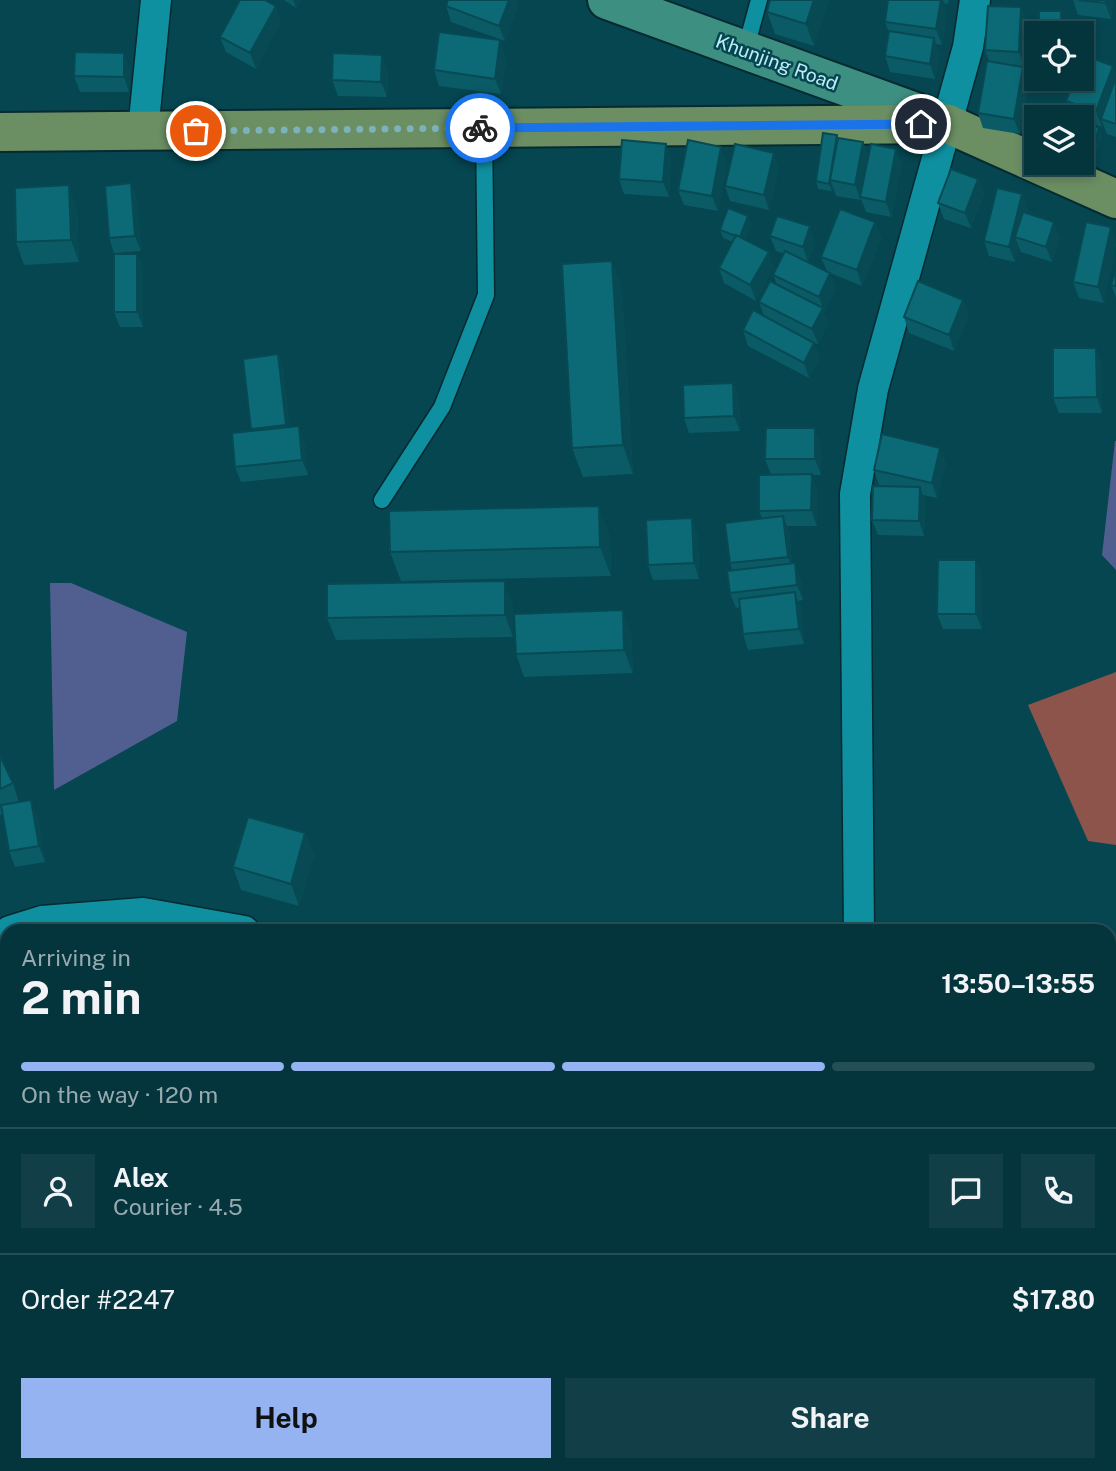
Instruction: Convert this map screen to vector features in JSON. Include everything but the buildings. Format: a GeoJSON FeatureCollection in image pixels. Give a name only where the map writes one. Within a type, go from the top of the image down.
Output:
{"type":"FeatureCollection","features":[{"type":"Feature","properties":{"kind":"main road","name":"Khunjing Road"},"geometry":{"type":"LineString","coordinates":[[607,0],[948,124]]}},
{"type":"Feature","properties":{"kind":"main road"},"geometry":{"type":"LineString","coordinates":[[0,132],[948,124],[1116,200]]}},
{"type":"Feature","properties":{"kind":"street"},"geometry":{"type":"LineString","coordinates":[[143,131],[156,0]]}},
{"type":"Feature","properties":{"kind":"street"},"geometry":{"type":"LineString","coordinates":[[859,924],[855,494],[873,389],[948,124],[968,47],[975,0]]}},
{"type":"Feature","properties":{"kind":"street"},"geometry":{"type":"LineString","coordinates":[[33,924],[143,913],[205,924]]}},
{"type":"Feature","properties":{"kind":"lane"},"geometry":{"type":"LineString","coordinates":[[745,51],[759,0]]}},
{"type":"Feature","properties":{"kind":"lane"},"geometry":{"type":"LineString","coordinates":[[382,500],[442,407],[486,295],[484,128]]}},
{"type":"Feature","properties":{"kind":"shaded area"},"geometry":{"type":"Polygon","coordinates":[[[1116,672],[1116,845],[1088,841],[1028,705],[1116,672]]]}},
{"type":"Feature","properties":{"kind":"water"},"geometry":{"type":"Polygon","coordinates":[[[1116,441],[1116,570],[1102,555],[1116,441]]]}},
{"type":"Feature","properties":{"kind":"water"},"geometry":{"type":"Polygon","coordinates":[[[50,583],[71,583],[187,632],[177,721],[54,790],[50,583]]]}},
{"type":"Feature","properties":{"kind":"way so far"},"geometry":{"type":"LineString","coordinates":[[196,131],[480,128]]}},
{"type":"Feature","properties":{"kind":"route"},"geometry":{"type":"LineString","coordinates":[[480,128],[921,124]]}}]}
